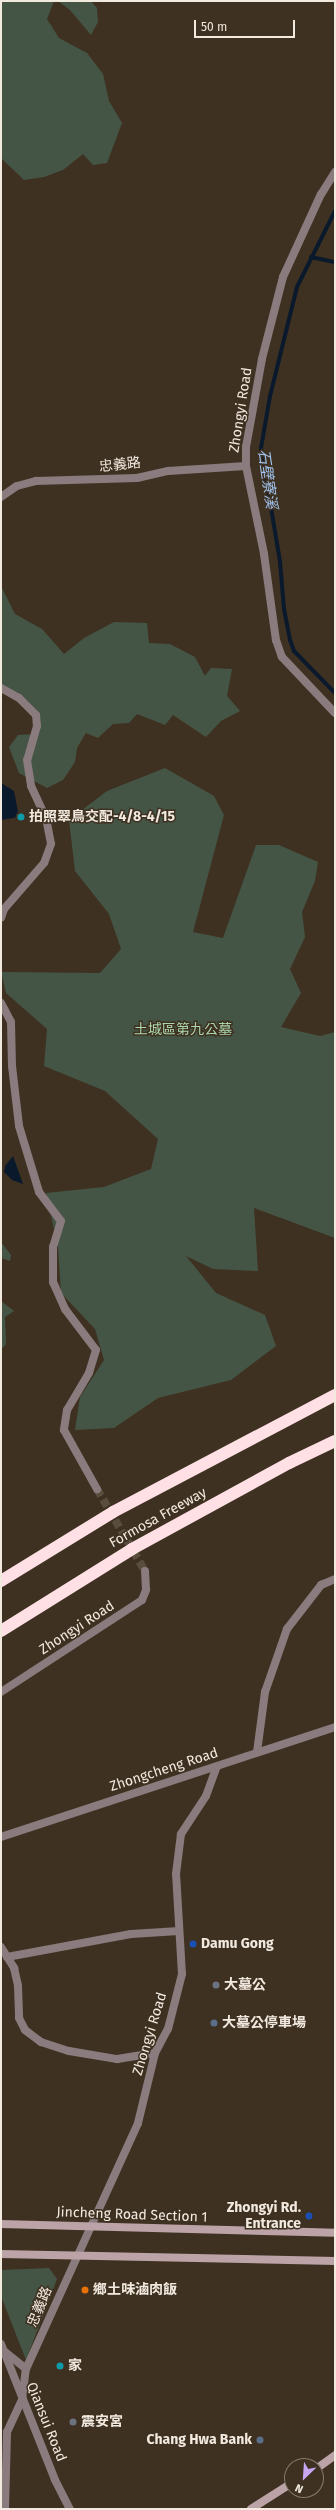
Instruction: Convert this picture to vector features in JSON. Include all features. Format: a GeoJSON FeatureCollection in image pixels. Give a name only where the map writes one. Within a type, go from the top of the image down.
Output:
{"type":"FeatureCollection","features":[{"type":"Feature","properties":{"kind":"highway","name":"Formosa Freeway"},"geometry":{"type":"LineString","coordinates":[[1,1581],[113,1512],[335,1395]]}},
{"type":"Feature","properties":{"kind":"highway","name":"Formosa Freeway"},"geometry":{"type":"LineString","coordinates":[[1,1631],[132,1549],[289,1462],[335,1441]]}},
{"type":"Feature","properties":{"kind":"main road","name":"Jincheng Road Section 1"},"geometry":{"type":"LineString","coordinates":[[1,2224],[335,2233]]}},
{"type":"Feature","properties":{"kind":"main road"},"geometry":{"type":"LineString","coordinates":[[1,2254],[335,2261]]}},
{"type":"Feature","properties":{"kind":"main road"},"geometry":{"type":"LineString","coordinates":[[324,2463],[335,2455]]}},
{"type":"Feature","properties":{"kind":"main road"},"geometry":{"type":"LineString","coordinates":[[251,2509],[284,2488]]}},
{"type":"Feature","properties":{"kind":"street","name":"Zhongyi Road"},"geometry":{"type":"LineString","coordinates":[[335,172],[321,194],[283,277],[262,359],[246,447],[246,466],[264,554],[276,640],[282,657],[335,713]]}},
{"type":"Feature","properties":{"kind":"street","name":"忠義路"},"geometry":{"type":"LineString","coordinates":[[1,497],[17,486],[36,481],[137,478],[168,471],[246,466]]}},
{"type":"Feature","properties":{"kind":"street"},"geometry":{"type":"LineString","coordinates":[[1,688],[19,698],[36,715],[36,726],[27,760],[31,786],[46,818],[51,844],[44,863],[4,909],[1,918]]}},
{"type":"Feature","properties":{"kind":"street"},"geometry":{"type":"LineString","coordinates":[[1,1003],[11,1022],[12,1066],[19,1126],[40,1192],[61,1221],[53,1247],[53,1282],[65,1309],[96,1350],[89,1373],[67,1410],[64,1430],[97,1488]]}},
{"type":"Feature","properties":{"kind":"street","name":"Zhongyi Road"},"geometry":{"type":"LineString","coordinates":[[1,1692],[142,1600],[146,1590],[145,1571]]}},
{"type":"Feature","properties":{"kind":"street"},"geometry":{"type":"LineString","coordinates":[[257,1752],[265,1692],[287,1629],[321,1585],[335,1579]]}},
{"type":"Feature","properties":{"kind":"street","name":"Zhongcheng Road"},"geometry":{"type":"LineString","coordinates":[[1,1837],[216,1768],[257,1752],[335,1728]]}},
{"type":"Feature","properties":{"kind":"street","name":"Zhongyi Road"},"geometry":{"type":"LineString","coordinates":[[76,2255],[93,2227],[138,2123],[156,2053],[168,2029],[182,1974],[176,1874],[181,1834],[206,1796],[216,1768]]}},
{"type":"Feature","properties":{"kind":"street"},"geometry":{"type":"LineString","coordinates":[[7,1957],[131,1934],[179,1931]]}},
{"type":"Feature","properties":{"kind":"street"},"geometry":{"type":"LineString","coordinates":[[1,1946],[7,1957],[18,1986],[19,2018],[25,2030],[41,2042],[69,2051],[117,2059],[156,2053]]}},
{"type":"Feature","properties":{"kind":"street","name":"忠義路"},"geometry":{"type":"LineString","coordinates":[[5,2509],[7,2432],[22,2400],[26,2369],[76,2255]]}},
{"type":"Feature","properties":{"kind":"street"},"geometry":{"type":"LineString","coordinates":[[2,2347],[26,2369]]}},
{"type":"Feature","properties":{"kind":"street","name":"Qiansui Road"},"geometry":{"type":"LineString","coordinates":[[2,2347],[55,2480],[70,2509]]}},
{"type":"Feature","properties":{"kind":"green space"},"geometry":{"type":"Polygon","coordinates":[[[1,1],[54,1],[47,19],[59,38],[87,53],[103,74],[109,101],[122,123],[107,163],[93,165],[83,154],[63,170],[44,177],[24,180],[1,158],[1,1]]]}},
{"type":"Feature","properties":{"kind":"green space"},"geometry":{"type":"Polygon","coordinates":[[[58,1],[91,1],[97,8],[98,22],[91,35],[70,10],[58,1]]]}},
{"type":"Feature","properties":{"kind":"green space"},"geometry":{"type":"Polygon","coordinates":[[[1,586],[15,614],[42,629],[64,654],[84,638],[114,622],[147,623],[149,643],[170,644],[195,657],[205,676],[211,668],[232,669],[227,696],[240,711],[221,721],[206,737],[173,715],[165,725],[137,714],[129,723],[113,724],[98,738],[86,733],[77,748],[75,762],[63,780],[47,788],[19,773],[9,747],[18,735],[36,734],[38,717],[1,685],[1,586]]]}},
{"type":"Feature","properties":{"kind":"green space","name":"土城區第九公墓"},"geometry":{"type":"Polygon","coordinates":[[[165,768],[214,796],[224,815],[193,932],[223,938],[256,845],[279,845],[318,862],[315,881],[302,912],[305,937],[290,969],[301,993],[281,1027],[320,1036],[335,1032],[335,1238],[254,1208],[258,1271],[213,1269],[186,1256],[216,1293],[265,1315],[276,1346],[231,1380],[158,1398],[114,1428],[75,1430],[80,1397],[104,1360],[95,1329],[61,1293],[58,1247],[46,1193],[104,1187],[151,1169],[158,1139],[105,1091],[44,1066],[47,1029],[6,993],[1,972],[100,973],[121,949],[109,914],[75,871],[69,820],[107,791],[165,768]]]}},
{"type":"Feature","properties":{"kind":"green space"},"geometry":{"type":"Polygon","coordinates":[[[1,1242],[11,1255],[10,1261],[1,1258],[1,1242]]]}},
{"type":"Feature","properties":{"kind":"green space"},"geometry":{"type":"Polygon","coordinates":[[[1,1301],[14,1311],[5,1317],[6,1344],[1,1350],[1,1301]]]}},
{"type":"Feature","properties":{"kind":"green space"},"geometry":{"type":"Polygon","coordinates":[[[49,2268],[57,2279],[26,2360],[1,2296],[1,2270],[49,2268]]]}},
{"type":"Feature","properties":{"kind":"water"},"geometry":{"type":"Polygon","coordinates":[[[1,783],[14,791],[19,817],[1,820],[1,783]]]}},
{"type":"Feature","properties":{"kind":"water"},"geometry":{"type":"Polygon","coordinates":[[[13,1156],[23,1184],[12,1180],[4,1172],[5,1166],[13,1156]]]}},
{"type":"Feature","properties":{"kind":"waterway","name":"石壁寮溪"},"geometry":{"type":"LineString","coordinates":[[335,211],[297,287],[270,396],[261,448],[280,562],[284,609],[290,640],[294,651],[335,693]]}},
{"type":"Feature","properties":{"kind":"waterway"},"geometry":{"type":"LineString","coordinates":[[311,257],[335,262]]}},
{"type":"Feature","properties":{"kind":"tunnel"},"geometry":{"type":"LineString","coordinates":[[97,1489],[145,1571]]}},
{"type":"Feature","properties":{"kind":"place","name":"拍照翠鳥交配-4/8-4/15"},"geometry":{"type":"Point","coordinates":[21,817]}},
{"type":"Feature","properties":{"kind":"place","name":"Damu Gong"},"geometry":{"type":"Point","coordinates":[193,1944]}},
{"type":"Feature","properties":{"kind":"place","name":"大墓公"},"geometry":{"type":"Point","coordinates":[216,1985]}},
{"type":"Feature","properties":{"kind":"place","name":"大墓公停車場"},"geometry":{"type":"Point","coordinates":[214,2023]}},
{"type":"Feature","properties":{"kind":"place","name":"Zhongyi Rd. Entrance"},"geometry":{"type":"Point","coordinates":[309,2216]}},
{"type":"Feature","properties":{"kind":"place","name":"鄉土味滷肉飯"},"geometry":{"type":"Point","coordinates":[85,2290]}},
{"type":"Feature","properties":{"kind":"place","name":"家"},"geometry":{"type":"Point","coordinates":[60,2366]}},
{"type":"Feature","properties":{"kind":"place","name":"震安宮"},"geometry":{"type":"Point","coordinates":[73,2422]}},
{"type":"Feature","properties":{"kind":"place","name":"Chang Hwa Bank"},"geometry":{"type":"Point","coordinates":[260,2440]}}]}
